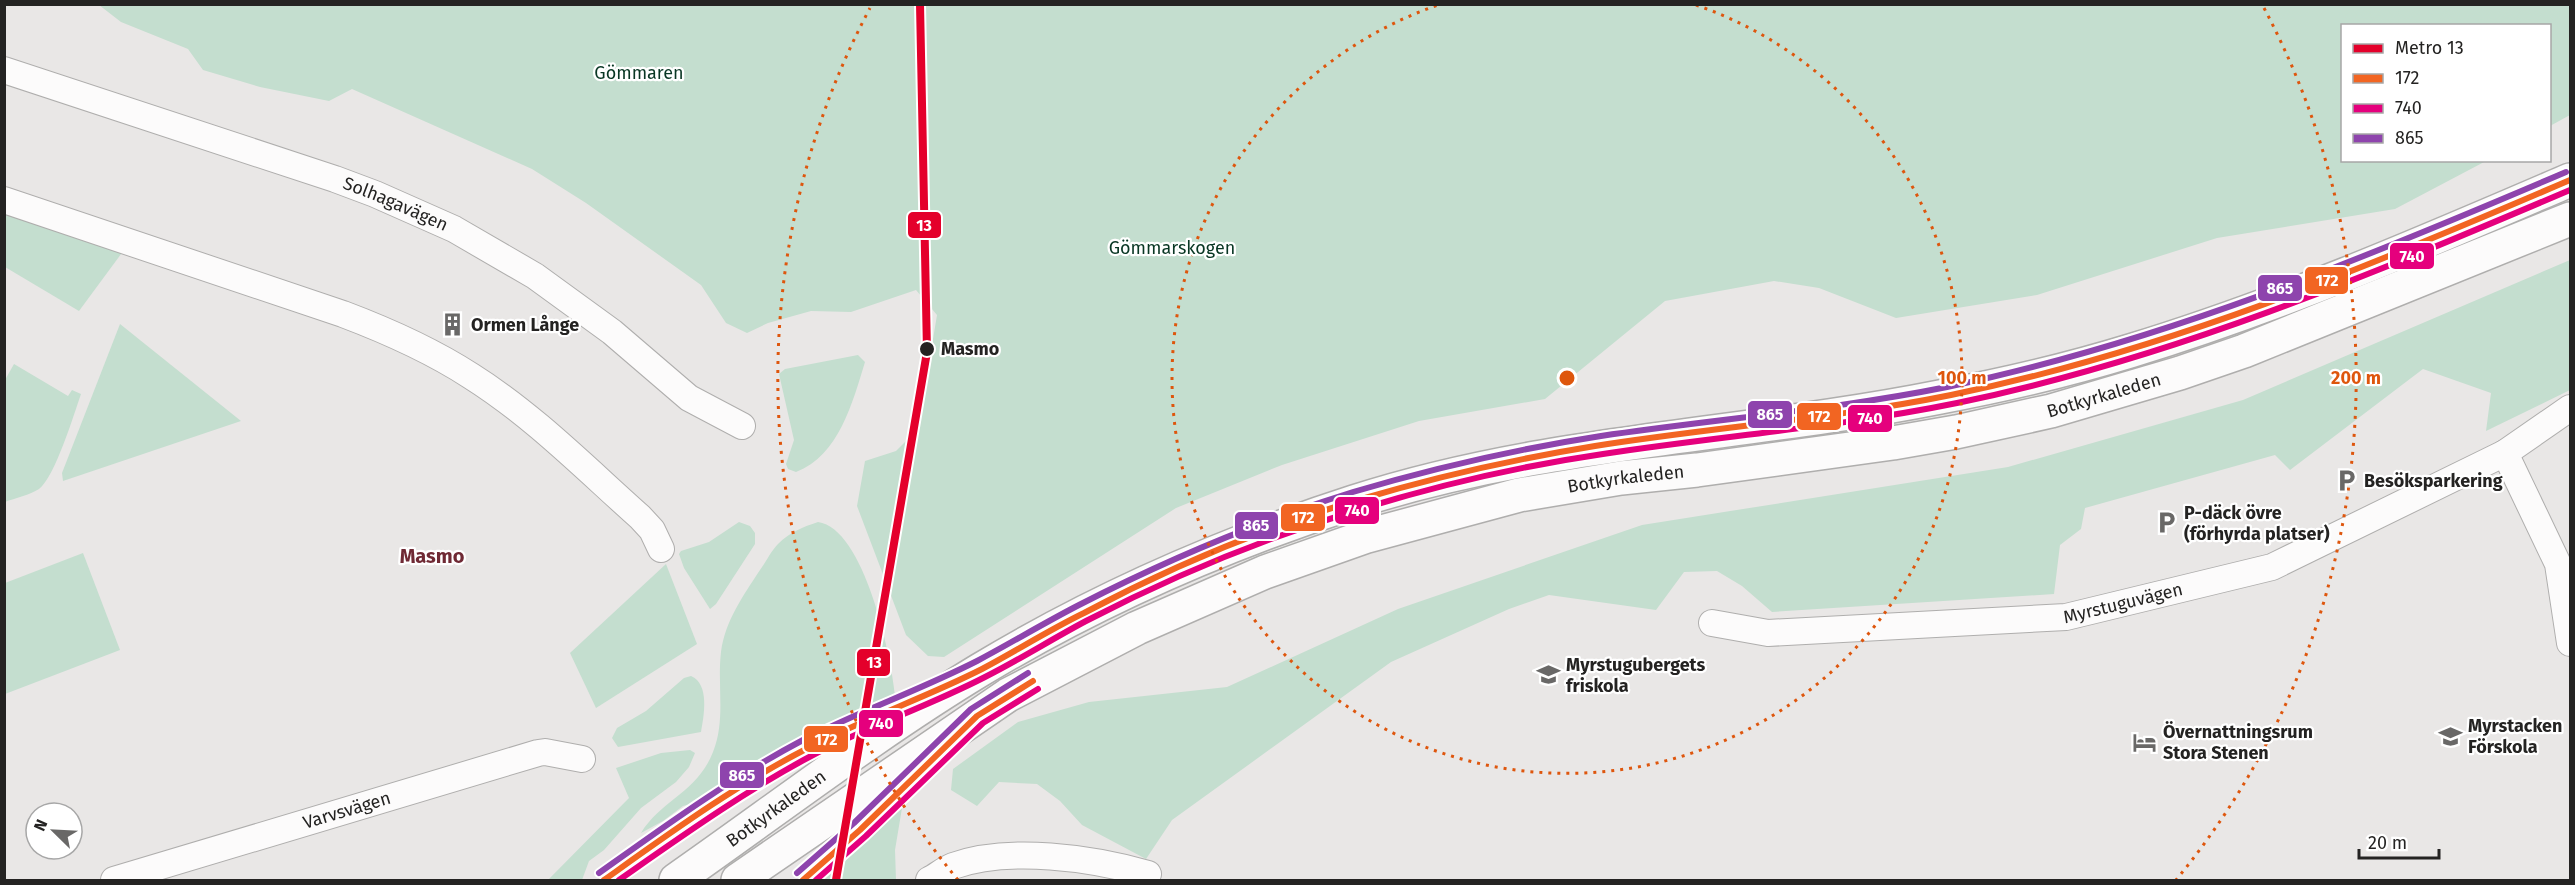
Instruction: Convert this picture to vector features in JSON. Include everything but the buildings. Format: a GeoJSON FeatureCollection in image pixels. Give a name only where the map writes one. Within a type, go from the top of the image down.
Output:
{"type":"FeatureCollection","features":[{"type":"Feature","properties":{"kind":"main road","name":"Botkyrkaleden"},"geometry":{"type":"LineString","coordinates":[[676,880],[980,670],[1118,596],[1250,539],[1385,492],[1499,465],[1592,447],[1866,411],[2008,383],[2097,361],[2189,332],[2300,292],[2571,180]]}},
{"type":"Feature","properties":{"kind":"main road","name":"Botkyrkaleden"},"geometry":{"type":"LineString","coordinates":[[738,880],[1008,695],[1137,628],[1265,572],[1367,536],[1519,495],[1621,478],[1893,443],[2051,411],[2180,373],[2244,351],[2571,219]]}},
{"type":"Feature","properties":{"kind":"street","name":"Solhagavägen"},"geometry":{"type":"LineString","coordinates":[[4,70],[335,179],[454,229],[535,276],[612,332],[689,398],[742,426]]}},
{"type":"Feature","properties":{"kind":"street"},"geometry":{"type":"LineString","coordinates":[[4,200],[343,314],[392,333],[427,351],[472,376],[514,407],[640,517],[652,530],[661,549]]}},
{"type":"Feature","properties":{"kind":"street","name":"Myrstuguvägen"},"geometry":{"type":"LineString","coordinates":[[1712,623],[1768,633],[2066,617],[2272,567],[2505,453],[2571,408]]}},
{"type":"Feature","properties":{"kind":"street"},"geometry":{"type":"LineString","coordinates":[[2505,453],[2558,564],[2571,643]]}},
{"type":"Feature","properties":{"kind":"street","name":"Varvsvägen"},"geometry":{"type":"LineString","coordinates":[[114,880],[537,753],[545,752],[582,759]]}},
{"type":"Feature","properties":{"kind":"street"},"geometry":{"type":"LineString","coordinates":[[929,880],[952,867],[991,857],[1076,858],[1113,864],[1148,874]]}},
{"type":"Feature","properties":{"kind":"green space","name":"Gömmarskogen"},"geometry":{"type":"Polygon","coordinates":[[[2570,4],[2570,115],[2551,125],[2551,24],[2341,24],[2341,162],[2484,162],[2395,209],[2217,238],[2037,295],[1896,318],[1819,288],[1774,281],[1665,301],[1545,399],[1419,421],[1282,465],[1176,508],[944,657],[928,656],[906,635],[857,506],[865,461],[896,451],[918,429],[937,315],[916,290],[851,312],[811,311],[768,323],[747,333],[726,323],[701,285],[586,203],[532,169],[352,89],[329,101],[260,87],[203,70],[188,49],[121,22],[99,5],[2570,4]]]}},
{"type":"Feature","properties":{"kind":"green space"},"geometry":{"type":"Polygon","coordinates":[[[5,210],[124,250],[79,311],[5,267],[5,210]]]}},
{"type":"Feature","properties":{"kind":"green space"},"geometry":{"type":"Polygon","coordinates":[[[2570,260],[2570,390],[2486,431],[2491,393],[2423,369],[2290,470],[2275,455],[2085,508],[2081,529],[2060,545],[2054,594],[1772,612],[1742,586],[1717,571],[1684,572],[1656,610],[1549,595],[1509,609],[1391,662],[1172,820],[1146,859],[1082,825],[1060,801],[1037,784],[999,782],[977,806],[951,790],[953,769],[1018,722],[1089,702],[1227,687],[1398,609],[1642,525],[2008,467],[2243,400],[2570,260]]]}},
{"type":"Feature","properties":{"kind":"green space"},"geometry":{"type":"Polygon","coordinates":[[[120,324],[241,421],[63,481],[62,473],[120,324]]]}},
{"type":"Feature","properties":{"kind":"green space"},"geometry":{"type":"Polygon","coordinates":[[[858,355],[865,362],[849,410],[834,440],[811,464],[796,472],[788,469],[786,464],[794,440],[779,374],[785,369],[858,355]]]}},
{"type":"Feature","properties":{"kind":"green space"},"geometry":{"type":"Polygon","coordinates":[[[14,364],[68,396],[72,390],[81,394],[63,445],[45,482],[39,489],[27,495],[5,502],[5,380],[14,364]]]}},
{"type":"Feature","properties":{"kind":"green space"},"geometry":{"type":"Polygon","coordinates":[[[739,522],[750,526],[755,533],[755,544],[716,604],[710,609],[684,568],[679,554],[681,551],[709,542],[739,522]]]}},
{"type":"Feature","properties":{"kind":"green space"},"geometry":{"type":"Polygon","coordinates":[[[818,522],[834,530],[849,546],[862,569],[881,624],[895,695],[813,731],[698,802],[683,806],[663,821],[641,833],[658,812],[698,777],[713,752],[719,728],[720,665],[723,641],[741,599],[778,544],[797,530],[818,522]]]}},
{"type":"Feature","properties":{"kind":"green space"},"geometry":{"type":"Polygon","coordinates":[[[83,553],[120,650],[5,694],[5,583],[83,553]]]}},
{"type":"Feature","properties":{"kind":"green space"},"geometry":{"type":"Polygon","coordinates":[[[666,564],[697,644],[596,708],[570,653],[666,564]]]}},
{"type":"Feature","properties":{"kind":"green space"},"geometry":{"type":"Polygon","coordinates":[[[691,676],[697,680],[703,693],[704,709],[701,732],[618,747],[612,738],[617,728],[646,711],[684,678],[691,676]]]}},
{"type":"Feature","properties":{"kind":"green space"},"geometry":{"type":"Polygon","coordinates":[[[690,750],[695,753],[689,767],[676,782],[641,808],[604,850],[589,861],[582,880],[548,880],[629,798],[616,768],[661,753],[690,750]]]}},
{"type":"Feature","properties":{"kind":"green space"},"geometry":{"type":"Polygon","coordinates":[[[902,808],[895,850],[896,880],[821,880],[902,808]]]}},
{"type":"Feature","properties":{"kind":"metro line","name":"13"},"geometry":{"type":"LineString","coordinates":[[836,880],[927,352],[920,4]]}},
{"type":"Feature","properties":{"kind":"transit line","name":"865"},"geometry":{"type":"LineString","coordinates":[[599,873],[724,786],[803,740],[955,672],[1079,605],[1146,572],[1214,542],[1318,503],[1414,475],[1538,447],[1601,436],[1904,395],[1947,387],[2107,347],[2185,322],[2339,266],[2566,172]]}},
{"type":"Feature","properties":{"kind":"transit line","name":"172"},"geometry":{"type":"LineString","coordinates":[[604,880],[679,827],[781,762],[851,727],[982,669],[1150,580],[1287,523],[1416,484],[1535,457],[1640,439],[1818,417],[1907,403],[2031,377],[2189,331],[2266,304],[2342,275],[2570,180]]}},
{"type":"Feature","properties":{"kind":"transit line","name":"740"},"geometry":{"type":"LineString","coordinates":[[619,880],[738,799],[813,755],[964,687],[1086,621],[1152,589],[1219,559],[1288,533],[1418,492],[1541,464],[1869,419],[2037,385],[2192,339],[2269,312],[2420,253],[2570,190]]}},
{"type":"Feature","properties":{"kind":"transit line","name":"865"},"geometry":{"type":"LineString","coordinates":[[797,873],[854,823],[971,709],[1028,673]]}},
{"type":"Feature","properties":{"kind":"transit line","name":"172"},"geometry":{"type":"LineString","coordinates":[[803,880],[860,830],[977,716],[1033,681]]}},
{"type":"Feature","properties":{"kind":"transit line","name":"740"},"geometry":{"type":"LineString","coordinates":[[816,880],[866,836],[983,723],[1038,689]]}},
{"type":"Feature","properties":{"kind":"place","name":"Ormen Långe"},"geometry":{"type":"Point","coordinates":[453,325]}},
{"type":"Feature","properties":{"kind":"place","name":"Masmo"},"geometry":{"type":"Point","coordinates":[927,349]}},
{"type":"Feature","properties":{"kind":"place","name":"Besöksparkering"},"geometry":{"type":"Point","coordinates":[2346,481]}},
{"type":"Feature","properties":{"kind":"place","name":"P-däck övre (förhyrda platser)"},"geometry":{"type":"Point","coordinates":[2166,523]}},
{"type":"Feature","properties":{"kind":"place","name":"Myrstugubergets friskola"},"geometry":{"type":"Point","coordinates":[1548,675]}},
{"type":"Feature","properties":{"kind":"place","name":"Myrstacken Förskola"},"geometry":{"type":"Point","coordinates":[2450,736]}},
{"type":"Feature","properties":{"kind":"place","name":"Övernattningsrum Stora Stenen"},"geometry":{"type":"Point","coordinates":[2145,742]}},
{"type":"Feature","properties":{"kind":"district","name":"Masmo"},"geometry":{"type":"Point","coordinates":[432,556]}},
{"type":"Feature","properties":{"kind":"park label","name":"Gömmaren"},"geometry":{"type":"Point","coordinates":[639,73]}}]}
